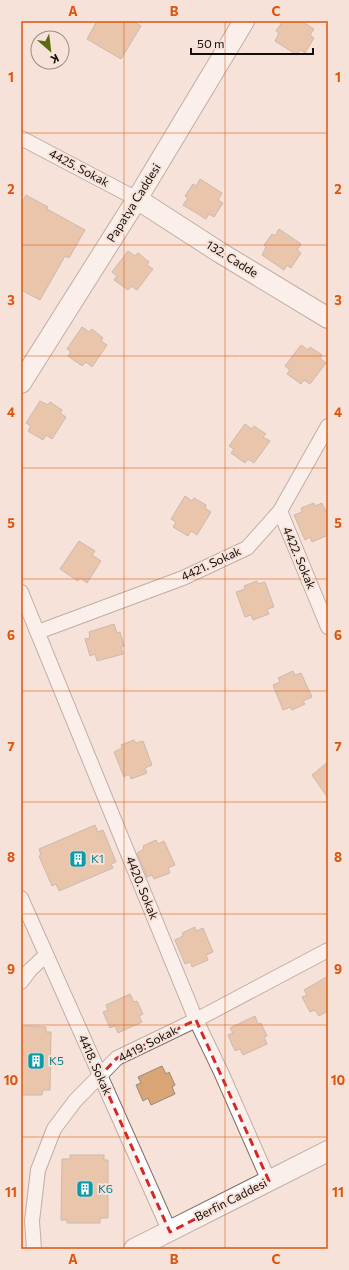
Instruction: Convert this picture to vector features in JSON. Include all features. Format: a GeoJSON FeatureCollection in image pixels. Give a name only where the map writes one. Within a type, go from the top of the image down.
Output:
{"type":"FeatureCollection","features":[{"type":"Feature","properties":{"kind":"street","name":"Papatya Caddesi"},"geometry":{"type":"LineString","coordinates":[[21,383],[137,199],[244,21]]}},
{"type":"Feature","properties":{"kind":"street","name":"4425. Sokak"},"geometry":{"type":"LineString","coordinates":[[21,138],[137,199]]}},
{"type":"Feature","properties":{"kind":"street","name":"132. Cadde"},"geometry":{"type":"LineString","coordinates":[[137,199],[219,252],[328,318]]}},
{"type":"Feature","properties":{"kind":"street","name":"4421. Sokak"},"geometry":{"type":"LineString","coordinates":[[38,632],[183,578],[246,548],[280,511],[328,426]]}},
{"type":"Feature","properties":{"kind":"street","name":"4422. Sokak"},"geometry":{"type":"LineString","coordinates":[[280,511],[328,627]]}},
{"type":"Feature","properties":{"kind":"street","name":"4420. Sokak"},"geometry":{"type":"LineString","coordinates":[[21,592],[196,1020],[221,1072],[269,1181]]}},
{"type":"Feature","properties":{"kind":"street","name":"4418. Sokak"},"geometry":{"type":"LineString","coordinates":[[21,898],[170,1232]]}},
{"type":"Feature","properties":{"kind":"street","name":"4419. Sokak"},"geometry":{"type":"LineString","coordinates":[[34,1249],[32,1222],[38,1170],[54,1129],[75,1101],[117,1058],[196,1020],[328,950]]}},
{"type":"Feature","properties":{"kind":"street"},"geometry":{"type":"LineString","coordinates":[[21,982],[30,970],[46,955]]}},
{"type":"Feature","properties":{"kind":"street","name":"Berfin Caddesi"},"geometry":{"type":"LineString","coordinates":[[134,1249],[328,1151]]}},
{"type":"Feature","properties":{"kind":"highlighted area"},"geometry":{"type":"Polygon","coordinates":[[[196,1020],[269,1181],[170,1232],[100,1076],[117,1058],[196,1020]]]}},
{"type":"Feature","properties":{"kind":"building"},"geometry":{"type":"Polygon","coordinates":[[[97,21],[132,21],[141,26],[121,59],[87,39],[97,21]]]}},
{"type":"Feature","properties":{"kind":"building"},"geometry":{"type":"Polygon","coordinates":[[[283,21],[301,21],[314,29],[310,35],[314,38],[305,53],[300,50],[297,55],[275,41],[279,33],[276,31],[283,21]]]}},
{"type":"Feature","properties":{"kind":"building"},"geometry":{"type":"Polygon","coordinates":[[[200,179],[222,193],[218,200],[223,203],[214,217],[209,214],[206,219],[183,205],[188,198],[185,196],[193,184],[196,186],[200,179]]]}},
{"type":"Feature","properties":{"kind":"building"},"geometry":{"type":"Polygon","coordinates":[[[26,195],[48,207],[47,209],[85,230],[69,258],[65,256],[40,300],[21,290],[21,205],[26,195]]]}},
{"type":"Feature","properties":{"kind":"building"},"geometry":{"type":"Polygon","coordinates":[[[279,229],[301,244],[297,250],[301,253],[291,268],[287,265],[284,270],[262,255],[266,247],[264,245],[272,234],[275,236],[279,229]]]}},
{"type":"Feature","properties":{"kind":"building"},"geometry":{"type":"Polygon","coordinates":[[[128,251],[135,256],[138,253],[149,262],[147,265],[153,269],[137,290],[131,286],[128,290],[114,280],[117,276],[112,272],[128,251]]]}},
{"type":"Feature","properties":{"kind":"building"},"geometry":{"type":"Polygon","coordinates":[[[82,327],[89,332],[92,329],[103,338],[101,341],[107,345],[92,367],[86,362],[82,366],[68,356],[71,352],[67,349],[82,327]]]}},
{"type":"Feature","properties":{"kind":"building"},"geometry":{"type":"Polygon","coordinates":[[[301,345],[308,350],[310,347],[322,355],[320,358],[326,363],[310,384],[304,380],[301,384],[287,374],[290,370],[285,366],[301,345]]]}},
{"type":"Feature","properties":{"kind":"building"},"geometry":{"type":"Polygon","coordinates":[[[40,401],[48,405],[50,402],[62,410],[60,413],[66,417],[52,439],[46,435],[43,440],[28,431],[31,426],[26,423],[40,401]]]}},
{"type":"Feature","properties":{"kind":"building"},"geometry":{"type":"Polygon","coordinates":[[[245,424],[252,429],[254,426],[266,434],[263,437],[270,441],[254,463],[248,459],[245,463],[231,453],[234,449],[229,446],[245,424]]]}},
{"type":"Feature","properties":{"kind":"building"},"geometry":{"type":"Polygon","coordinates":[[[185,496],[192,501],[194,498],[206,505],[205,508],[211,512],[197,535],[191,531],[188,536],[173,527],[176,522],[171,519],[185,496]]]}},
{"type":"Feature","properties":{"kind":"building"},"geometry":{"type":"Polygon","coordinates":[[[314,503],[315,506],[322,503],[328,516],[328,535],[312,542],[310,537],[305,540],[294,515],[302,512],[301,508],[314,503]]]}},
{"type":"Feature","properties":{"kind":"building"},"geometry":{"type":"Polygon","coordinates":[[[79,541],[95,551],[92,555],[101,561],[87,583],[80,578],[78,581],[60,569],[79,541]]]}},
{"type":"Feature","properties":{"kind":"building"},"geometry":{"type":"Polygon","coordinates":[[[257,581],[258,584],[265,582],[274,607],[267,609],[269,614],[253,620],[251,615],[245,617],[236,592],[245,589],[244,586],[257,581]]]}},
{"type":"Feature","properties":{"kind":"building"},"geometry":{"type":"Polygon","coordinates":[[[114,624],[117,633],[120,632],[124,646],[121,647],[123,654],[97,661],[95,654],[90,656],[85,639],[90,638],[89,632],[114,624]]]}},
{"type":"Feature","properties":{"kind":"building"},"geometry":{"type":"Polygon","coordinates":[[[293,671],[295,675],[301,673],[312,697],[303,701],[305,704],[292,710],[290,707],[283,710],[273,685],[280,682],[278,678],[293,671]]]}},
{"type":"Feature","properties":{"kind":"building"},"geometry":{"type":"Polygon","coordinates":[[[134,740],[136,743],[143,741],[152,765],[145,768],[147,773],[131,779],[129,774],[124,777],[114,752],[122,748],[121,745],[134,740]]]}},
{"type":"Feature","properties":{"kind":"building"},"geometry":{"type":"Polygon","coordinates":[[[328,762],[328,798],[312,775],[328,762]]]}},
{"type":"Feature","properties":{"kind":"building","name":"K1"},"geometry":{"type":"Polygon","coordinates":[[[95,825],[98,832],[103,830],[116,862],[111,864],[113,868],[59,891],[56,884],[52,886],[39,856],[41,855],[39,849],[95,825]]]}},
{"type":"Feature","properties":{"kind":"building"},"geometry":{"type":"Polygon","coordinates":[[[156,840],[158,844],[164,841],[175,865],[168,868],[170,873],[154,879],[152,875],[147,877],[137,853],[144,849],[143,846],[156,840]]]}},
{"type":"Feature","properties":{"kind":"building"},"geometry":{"type":"Polygon","coordinates":[[[195,927],[196,931],[203,928],[213,952],[206,955],[208,960],[192,967],[191,962],[185,964],[175,940],[183,936],[182,933],[195,927]]]}},
{"type":"Feature","properties":{"kind":"building"},"geometry":{"type":"Polygon","coordinates":[[[328,976],[328,1011],[319,1016],[315,1010],[310,1012],[302,997],[307,995],[304,990],[328,976]]]}},
{"type":"Feature","properties":{"kind":"building"},"geometry":{"type":"Polygon","coordinates":[[[130,994],[134,1002],[137,1001],[143,1014],[139,1016],[142,1022],[118,1033],[115,1026],[110,1028],[103,1012],[108,1010],[106,1005],[130,994]]]}},
{"type":"Feature","properties":{"kind":"building"},"geometry":{"type":"Polygon","coordinates":[[[255,1016],[258,1024],[261,1023],[267,1036],[264,1037],[267,1044],[243,1055],[240,1049],[235,1051],[228,1035],[233,1033],[230,1028],[255,1016]]]}},
{"type":"Feature","properties":{"kind":"building","name":"K5"},"geometry":{"type":"Polygon","coordinates":[[[21,1026],[46,1027],[46,1032],[51,1032],[50,1090],[43,1090],[42,1095],[21,1095],[21,1026]]]}},
{"type":"Feature","properties":{"kind":"building"},"geometry":{"type":"Polygon","coordinates":[[[162,1066],[166,1074],[169,1072],[175,1085],[172,1087],[175,1094],[151,1105],[148,1098],[143,1101],[136,1085],[141,1083],[138,1077],[162,1066]]]}},
{"type":"Feature","properties":{"kind":"building","name":"K6"},"geometry":{"type":"Polygon","coordinates":[[[70,1155],[104,1155],[104,1160],[108,1160],[108,1218],[100,1218],[100,1223],[67,1223],[67,1220],[61,1220],[62,1159],[70,1159],[70,1155]]]}},
{"type":"Feature","properties":{"kind":"place","name":"K1"},"geometry":{"type":"Point","coordinates":[78,859]}},
{"type":"Feature","properties":{"kind":"place","name":"K5"},"geometry":{"type":"Point","coordinates":[36,1061]}},
{"type":"Feature","properties":{"kind":"place","name":"K6"},"geometry":{"type":"Point","coordinates":[85,1189]}}]}
